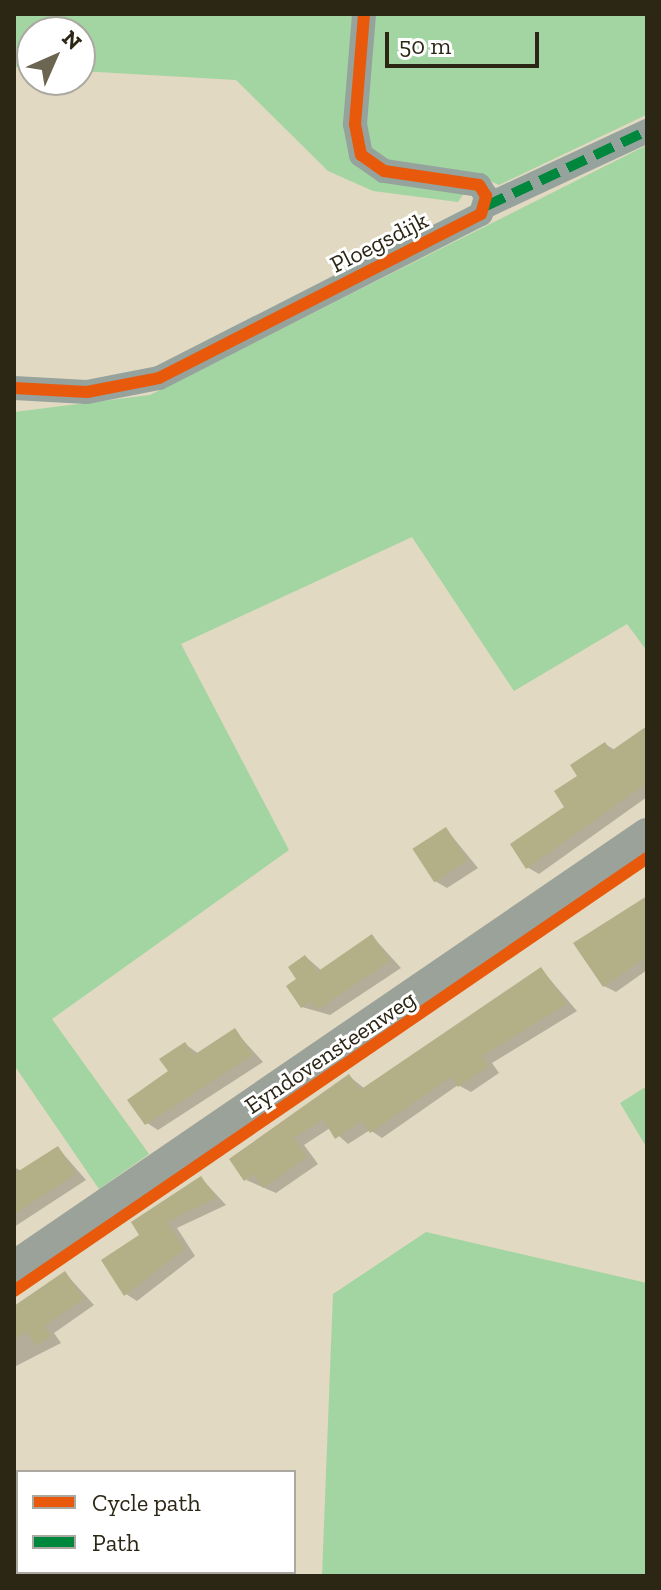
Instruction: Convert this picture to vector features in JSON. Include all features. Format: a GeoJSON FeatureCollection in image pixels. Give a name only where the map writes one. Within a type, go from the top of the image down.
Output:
{"type":"FeatureCollection","features":[{"type":"Feature","properties":{"kind":"street","name":"Ploegsdijk"},"geometry":{"type":"LineString","coordinates":[[14,388],[87,392],[159,378],[470,221],[486,206],[479,185],[384,171],[361,155],[355,124],[364,14]]}},
{"type":"Feature","properties":{"kind":"street"},"geometry":{"type":"LineString","coordinates":[[486,206],[647,131]]}},
{"type":"Feature","properties":{"kind":"street","name":"Eyndovensteenweg"},"geometry":{"type":"LineString","coordinates":[[14,1268],[647,835]]}},
{"type":"Feature","properties":{"kind":"green space"},"geometry":{"type":"Polygon","coordinates":[[[14,14],[354,14],[347,145],[467,189],[458,202],[373,191],[328,171],[236,80],[96,72],[96,16],[16,16],[14,67],[14,14]]]}},
{"type":"Feature","properties":{"kind":"green space"},"geometry":{"type":"Polygon","coordinates":[[[374,14],[647,14],[646,115],[499,185],[471,172],[385,161],[364,141],[374,14]]]}},
{"type":"Feature","properties":{"kind":"green space"},"geometry":{"type":"Polygon","coordinates":[[[647,145],[647,651],[627,624],[514,691],[412,537],[181,644],[289,850],[52,1019],[149,1154],[99,1189],[14,1065],[14,412],[150,395],[647,145]]]}},
{"type":"Feature","properties":{"kind":"green space"},"geometry":{"type":"Polygon","coordinates":[[[647,1086],[647,1148],[620,1103],[647,1086]]]}},
{"type":"Feature","properties":{"kind":"green space"},"geometry":{"type":"Polygon","coordinates":[[[426,1232],[647,1283],[647,1576],[322,1576],[333,1294],[426,1232]]]}},
{"type":"Feature","properties":{"kind":"building"},"geometry":{"type":"Polygon","coordinates":[[[647,726],[647,783],[526,869],[510,844],[564,807],[554,791],[577,776],[570,765],[605,742],[611,751],[647,726]]]}},
{"type":"Feature","properties":{"kind":"building"},"geometry":{"type":"Polygon","coordinates":[[[446,827],[468,861],[434,882],[412,849],[446,827]]]}},
{"type":"Feature","properties":{"kind":"building"},"geometry":{"type":"Polygon","coordinates":[[[647,896],[647,957],[603,987],[573,943],[647,896]]]}},
{"type":"Feature","properties":{"kind":"building"},"geometry":{"type":"Polygon","coordinates":[[[372,934],[390,961],[317,1010],[311,1001],[301,1008],[286,986],[296,979],[288,967],[305,955],[317,972],[372,934]]]}},
{"type":"Feature","properties":{"kind":"building"},"geometry":{"type":"Polygon","coordinates":[[[541,967],[567,1004],[482,1056],[489,1066],[458,1087],[451,1077],[370,1133],[362,1121],[335,1139],[323,1119],[294,1138],[307,1157],[263,1188],[254,1174],[244,1181],[229,1159],[349,1074],[360,1090],[541,967]]]}},
{"type":"Feature","properties":{"kind":"building"},"geometry":{"type":"Polygon","coordinates":[[[235,1028],[253,1055],[145,1125],[127,1100],[168,1071],[159,1059],[185,1042],[194,1055],[235,1028]]]}},
{"type":"Feature","properties":{"kind":"building"},"geometry":{"type":"Polygon","coordinates":[[[58,1146],[76,1174],[14,1214],[14,1174],[58,1146]]]}},
{"type":"Feature","properties":{"kind":"building"},"geometry":{"type":"Polygon","coordinates":[[[201,1176],[216,1198],[167,1222],[185,1249],[124,1296],[101,1260],[139,1235],[131,1222],[201,1176]]]}},
{"type":"Feature","properties":{"kind":"building"},"geometry":{"type":"Polygon","coordinates":[[[65,1271],[84,1299],[44,1326],[51,1336],[36,1346],[26,1331],[14,1340],[14,1306],[65,1271]]]}},
{"type":"Feature","properties":{"kind":"marked path"},"geometry":{"type":"LineString","coordinates":[[486,206],[647,131]]}},
{"type":"Feature","properties":{"kind":"cycle path"},"geometry":{"type":"LineString","coordinates":[[14,388],[87,392],[159,378],[481,214],[486,196],[479,185],[384,171],[361,155],[355,124],[364,14]]}},
{"type":"Feature","properties":{"kind":"cycle path"},"geometry":{"type":"LineString","coordinates":[[14,1291],[647,858]]}}]}
